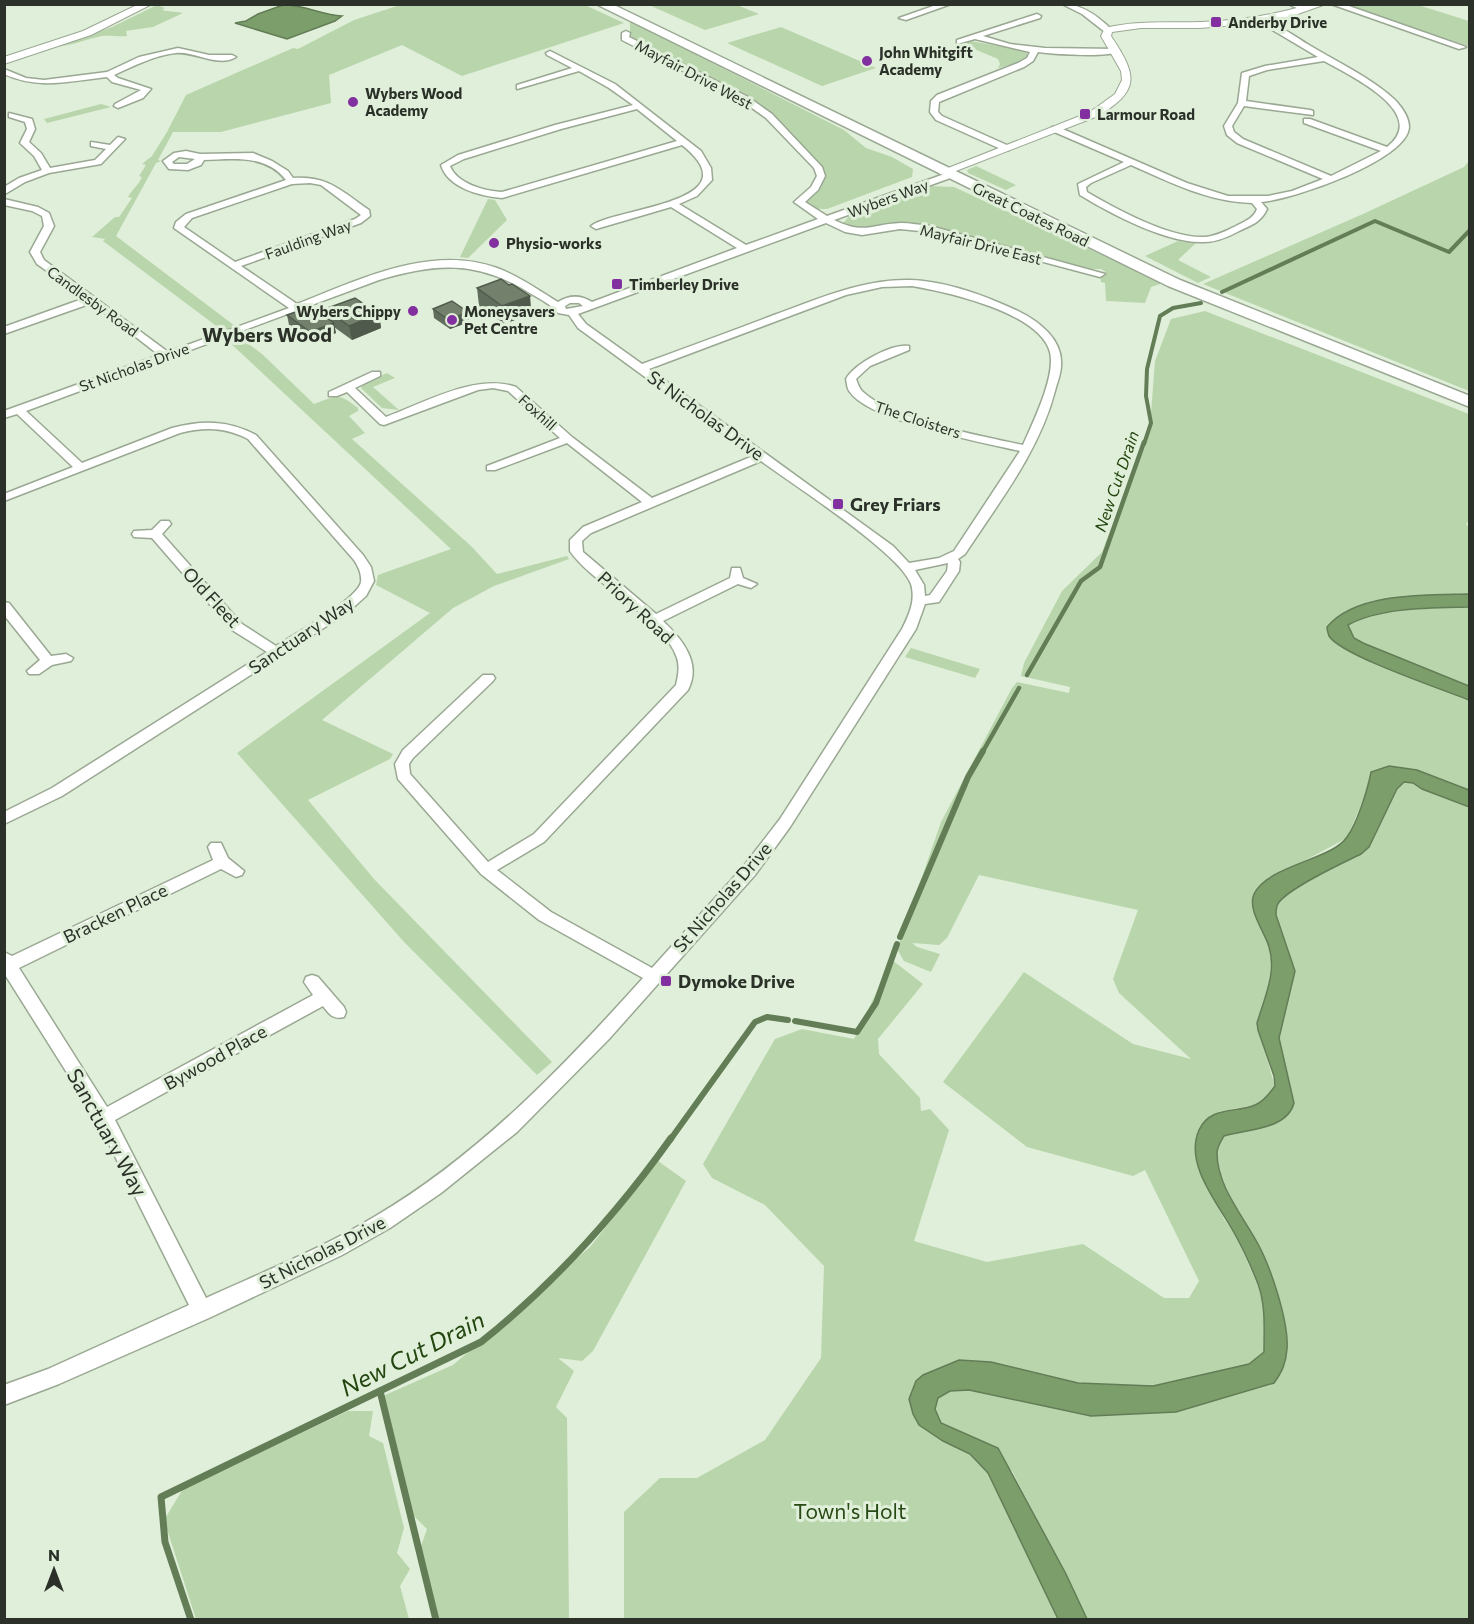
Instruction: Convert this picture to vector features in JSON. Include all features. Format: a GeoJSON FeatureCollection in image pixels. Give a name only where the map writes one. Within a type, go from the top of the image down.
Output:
{"type":"FeatureCollection","features":[{"type":"Feature","properties":{"kind":"main road","name":"Great Coates Road"},"geometry":{"type":"LineString","coordinates":[[602,4],[944,172],[1219,303],[1470,402]]}},
{"type":"Feature","properties":{"kind":"street"},"geometry":{"type":"LineString","coordinates":[[4,61],[87,33],[148,4]]}},
{"type":"Feature","properties":{"kind":"street"},"geometry":{"type":"LineString","coordinates":[[903,18],[948,4]]}},
{"type":"Feature","properties":{"kind":"street"},"geometry":{"type":"LineString","coordinates":[[1065,4],[1084,12],[1108,30],[1262,20],[1293,14],[1301,8],[1322,4]]}},
{"type":"Feature","properties":{"kind":"street"},"geometry":{"type":"LineString","coordinates":[[1291,4],[1301,8]]}},
{"type":"Feature","properties":{"kind":"street"},"geometry":{"type":"LineString","coordinates":[[1334,4],[1462,46]]}},
{"type":"Feature","properties":{"kind":"street"},"geometry":{"type":"LineString","coordinates":[[908,8],[921,13]]}},
{"type":"Feature","properties":{"kind":"street"},"geometry":{"type":"LineString","coordinates":[[960,42],[1037,16]]}},
{"type":"Feature","properties":{"kind":"street"},"geometry":{"type":"LineString","coordinates":[[1055,129],[1199,191],[1226,198],[1254,200],[1287,197],[1389,152],[1403,135],[1404,122],[1400,111],[1383,93],[1262,20]]}},
{"type":"Feature","properties":{"kind":"street"},"geometry":{"type":"LineString","coordinates":[[944,172],[1094,114],[1110,105],[1122,94],[1128,75],[1106,34],[1108,30]]}},
{"type":"Feature","properties":{"kind":"street","name":"Mayfair Drive West"},"geometry":{"type":"LineString","coordinates":[[626,33],[626,38],[746,99],[769,116],[818,167],[821,176],[815,188],[799,202],[823,218]]}},
{"type":"Feature","properties":{"kind":"street"},"geometry":{"type":"LineString","coordinates":[[975,36],[1002,45],[1035,50],[1116,51]]}},
{"type":"Feature","properties":{"kind":"street"},"geometry":{"type":"LineString","coordinates":[[4,71],[34,82],[109,74],[142,59],[178,47],[209,57],[232,57]]}},
{"type":"Feature","properties":{"kind":"street"},"geometry":{"type":"LineString","coordinates":[[1006,148],[939,118],[934,112],[935,101],[1021,65],[1030,59],[1035,50]]}},
{"type":"Feature","properties":{"kind":"street"},"geometry":{"type":"LineString","coordinates":[[550,53],[612,86],[698,153],[706,162],[709,174],[707,183],[697,192],[673,204],[596,226]]}},
{"type":"Feature","properties":{"kind":"street"},"geometry":{"type":"LineString","coordinates":[[1326,58],[1252,71],[1243,78],[1242,103],[1228,126],[1232,136],[1248,145],[1331,179]]}},
{"type":"Feature","properties":{"kind":"street"},"geometry":{"type":"LineString","coordinates":[[520,87],[578,69]]}},
{"type":"Feature","properties":{"kind":"street"},"geometry":{"type":"LineString","coordinates":[[109,74],[115,80],[147,89],[140,96],[118,106]]}},
{"type":"Feature","properties":{"kind":"street"},"geometry":{"type":"LineString","coordinates":[[1242,103],[1309,117],[1389,152]]}},
{"type":"Feature","properties":{"kind":"street"},"geometry":{"type":"LineString","coordinates":[[639,106],[558,127],[461,157],[445,165],[445,170],[481,193],[502,195],[683,142]]}},
{"type":"Feature","properties":{"kind":"street"},"geometry":{"type":"LineString","coordinates":[[12,115],[29,121],[31,129],[24,143],[38,155],[47,171]]}},
{"type":"Feature","properties":{"kind":"street"},"geometry":{"type":"LineString","coordinates":[[4,202],[9,196],[5,191],[22,180],[47,171],[92,164],[102,159],[121,139]]}},
{"type":"Feature","properties":{"kind":"street"},"geometry":{"type":"LineString","coordinates":[[94,144],[113,148]]}},
{"type":"Feature","properties":{"kind":"street"},"geometry":{"type":"LineString","coordinates":[[200,157],[246,155],[259,158],[285,173],[291,181]]}},
{"type":"Feature","properties":{"kind":"street"},"geometry":{"type":"LineString","coordinates":[[1131,162],[1088,181],[1081,186],[1083,193],[1178,237],[1196,240],[1215,238],[1258,218],[1262,209],[1254,200]]}},
{"type":"Feature","properties":{"kind":"street","name":"Wybers Way"},"geometry":{"type":"LineString","coordinates":[[575,306],[614,296],[944,172]]}},
{"type":"Feature","properties":{"kind":"street","name":"Faulding Way"},"geometry":{"type":"LineString","coordinates":[[234,265],[358,221],[366,214],[364,209],[324,183],[310,180],[291,181],[183,219],[180,228],[184,232],[296,308]]}},
{"type":"Feature","properties":{"kind":"street","name":"Candlesby Road"},"geometry":{"type":"LineString","coordinates":[[4,202],[35,209],[46,215],[49,226],[36,248],[37,259],[93,298],[166,355]]}},
{"type":"Feature","properties":{"kind":"street"},"geometry":{"type":"LineString","coordinates":[[673,204],[742,247]]}},
{"type":"Feature","properties":{"kind":"street","name":"Mayfair Drive East"},"geometry":{"type":"LineString","coordinates":[[823,218],[848,230],[861,232],[900,226],[930,229],[1100,274]]}},
{"type":"Feature","properties":{"kind":"street","name":"St Nicholas Drive"},"geometry":{"type":"LineString","coordinates":[[4,415],[400,271],[436,264],[465,263],[494,269],[508,274],[536,293],[575,306]]}},
{"type":"Feature","properties":{"kind":"street"},"geometry":{"type":"LineString","coordinates":[[642,368],[861,287],[898,283],[936,287],[1010,310],[1033,324],[1048,339],[1055,352],[1056,366],[1044,411],[1027,449],[964,549],[951,558],[908,567]]}},
{"type":"Feature","properties":{"kind":"street","name":"St Nicholas Drive"},"geometry":{"type":"LineString","coordinates":[[536,293],[575,306]]}},
{"type":"Feature","properties":{"kind":"street"},"geometry":{"type":"LineString","coordinates":[[4,331],[93,298]]}},
{"type":"Feature","properties":{"kind":"street","name":"St Nicholas Drive"},"geometry":{"type":"LineString","coordinates":[[4,1395],[52,1377],[202,1311],[335,1249],[383,1222],[434,1187],[511,1127],[603,1034],[749,871],[785,823],[909,629],[919,609],[919,600],[917,582],[908,567],[889,549],[582,326],[575,306]]}},
{"type":"Feature","properties":{"kind":"street","name":"The Cloisters"},"geometry":{"type":"LineString","coordinates":[[907,347],[862,366],[854,372],[850,381],[851,388],[856,395],[893,414],[1027,449]]}},
{"type":"Feature","properties":{"kind":"street"},"geometry":{"type":"LineString","coordinates":[[333,394],[376,374]]}},
{"type":"Feature","properties":{"kind":"street","name":"Foxhill"},"geometry":{"type":"LineString","coordinates":[[349,388],[384,422],[474,388],[504,386],[512,389],[568,439],[652,504]]}},
{"type":"Feature","properties":{"kind":"street"},"geometry":{"type":"LineString","coordinates":[[18,410],[80,467]]}},
{"type":"Feature","properties":{"kind":"street","name":"Sanctuary Way"},"geometry":{"type":"LineString","coordinates":[[4,498],[176,430],[197,425],[217,424],[237,428],[252,437],[359,558],[369,576],[367,586],[342,610],[57,792],[4,819]]}},
{"type":"Feature","properties":{"kind":"street"},"geometry":{"type":"LineString","coordinates":[[477,465],[491,473],[568,439]]}},
{"type":"Feature","properties":{"kind":"street","name":"Priory Road"},"geometry":{"type":"LineString","coordinates":[[486,870],[539,838],[683,687],[686,666],[681,651],[654,620],[579,555],[575,545],[576,540],[587,530],[763,456]]}},
{"type":"Feature","properties":{"kind":"street"},"geometry":{"type":"LineString","coordinates":[[138,534],[154,534],[165,524]]}},
{"type":"Feature","properties":{"kind":"street","name":"Old Fleet"},"geometry":{"type":"LineString","coordinates":[[154,534],[237,627],[276,652]]}},
{"type":"Feature","properties":{"kind":"street"},"geometry":{"type":"LineString","coordinates":[[919,600],[934,599],[953,571],[954,562],[951,558]]}},
{"type":"Feature","properties":{"kind":"street"},"geometry":{"type":"LineString","coordinates":[[654,620],[736,575],[751,584]]}},
{"type":"Feature","properties":{"kind":"street"},"geometry":{"type":"LineString","coordinates":[[4,606],[48,661]]}},
{"type":"Feature","properties":{"kind":"street"},"geometry":{"type":"LineString","coordinates":[[34,671],[48,661],[66,658]]}},
{"type":"Feature","properties":{"kind":"street"},"geometry":{"type":"LineString","coordinates":[[488,678],[408,754],[402,764],[404,775],[486,870],[545,916],[653,976]]}},
{"type":"Feature","properties":{"kind":"street","name":"Bracken Place"},"geometry":{"type":"LineString","coordinates":[[7,961],[219,854],[236,871]]}},
{"type":"Feature","properties":{"kind":"street","name":"Sanctuary Way"},"geometry":{"type":"LineString","coordinates":[[7,961],[104,1117],[202,1311]]}},
{"type":"Feature","properties":{"kind":"street"},"geometry":{"type":"LineString","coordinates":[[312,982],[338,1012]]}},
{"type":"Feature","properties":{"kind":"street","name":"Bywood Place"},"geometry":{"type":"LineString","coordinates":[[104,1117],[325,997]]}},
{"type":"Feature","properties":{"kind":"green space"},"geometry":{"type":"Polygon","coordinates":[[[157,5],[165,8],[162,10],[183,13],[153,27],[126,31],[127,36],[102,36],[57,47],[112,27],[157,5]]]}},
{"type":"Feature","properties":{"kind":"green space"},"geometry":{"type":"Polygon","coordinates":[[[400,5],[585,5],[624,23],[462,76],[402,45],[329,75],[331,103],[221,132],[173,132],[158,160],[161,161],[156,163],[116,236],[235,326],[223,331],[103,241],[105,239],[92,237],[115,217],[119,217],[132,198],[128,197],[142,177],[139,176],[146,165],[142,164],[152,156],[186,95],[293,48],[298,49],[354,20],[400,5]]]}},
{"type":"Feature","properties":{"kind":"green space"},"geometry":{"type":"Polygon","coordinates":[[[649,5],[737,5],[759,14],[705,30],[649,5]]]}},
{"type":"Feature","properties":{"kind":"green space"},"geometry":{"type":"Polygon","coordinates":[[[1344,5],[1418,5],[1469,21],[1469,46],[1344,5]]]}},
{"type":"Feature","properties":{"kind":"green space"},"geometry":{"type":"Polygon","coordinates":[[[630,21],[844,130],[866,148],[892,157],[913,169],[912,177],[827,209],[810,209],[802,204],[823,182],[822,167],[817,161],[751,100],[739,92],[630,37],[630,21]]]}},
{"type":"Feature","properties":{"kind":"green space"},"geometry":{"type":"Polygon","coordinates":[[[781,27],[876,68],[822,86],[727,43],[781,27]]]}},
{"type":"Feature","properties":{"kind":"green space"},"geometry":{"type":"Polygon","coordinates":[[[970,41],[1022,50],[1029,55],[1016,63],[998,68],[1000,64],[998,59],[962,44],[970,41]]]}},
{"type":"Feature","properties":{"kind":"green space"},"geometry":{"type":"Polygon","coordinates":[[[101,104],[111,107],[47,123],[44,119],[101,104]]]}},
{"type":"Feature","properties":{"kind":"green space"},"geometry":{"type":"Polygon","coordinates":[[[1469,161],[1469,391],[1203,284],[1363,214],[1464,167],[1469,161]]]}},
{"type":"Feature","properties":{"kind":"green space"},"geometry":{"type":"Polygon","coordinates":[[[976,166],[1016,185],[1006,190],[968,173],[967,170],[976,166]]]}},
{"type":"Feature","properties":{"kind":"green space"},"geometry":{"type":"Polygon","coordinates":[[[929,186],[954,187],[1163,283],[1151,287],[1145,303],[1106,301],[1105,283],[1101,282],[1100,275],[1106,272],[1101,269],[1081,269],[924,225],[899,225],[857,231],[842,225],[849,216],[929,186]]]}},
{"type":"Feature","properties":{"kind":"green space"},"geometry":{"type":"Polygon","coordinates":[[[488,199],[495,200],[507,220],[468,258],[460,257],[488,199]]]}},
{"type":"Feature","properties":{"kind":"green space"},"geometry":{"type":"Polygon","coordinates":[[[1178,241],[1196,243],[1178,260],[1211,277],[1198,283],[1145,256],[1178,241]]]}},
{"type":"Feature","properties":{"kind":"green space","name":"Town's Holt"},"geometry":{"type":"Polygon","coordinates":[[[1205,311],[1469,414],[1470,519],[1466,524],[1470,528],[1469,594],[1372,601],[1330,637],[1378,665],[1469,700],[1469,790],[1371,772],[1368,788],[1347,838],[1266,881],[1253,907],[1270,947],[1269,986],[1257,1023],[1275,1087],[1258,1104],[1219,1112],[1212,1196],[1236,1236],[1258,1286],[1264,1305],[1264,1352],[1249,1364],[1153,1386],[1078,1383],[991,1362],[959,1360],[923,1375],[943,1441],[970,1454],[988,1473],[1058,1619],[624,1620],[624,1512],[660,1478],[697,1478],[765,1440],[821,1358],[824,1266],[765,1205],[712,1178],[703,1164],[775,1039],[802,1029],[854,1039],[892,960],[923,984],[878,1039],[879,1054],[920,1098],[921,1111],[930,1109],[949,1130],[914,1241],[987,1262],[1083,1244],[1164,1298],[1189,1298],[1199,1281],[1145,1170],[1133,1176],[1027,1147],[943,1082],[1024,972],[1133,1044],[1191,1059],[1119,993],[1113,979],[1138,910],[979,875],[947,938],[939,945],[912,943],[917,947],[940,954],[931,972],[904,961],[897,949],[941,822],[1012,688],[1017,682],[1069,693],[1070,687],[1021,676],[1024,663],[1062,591],[1102,552],[1150,426],[1155,361],[1171,319],[1205,311]]]}},
{"type":"Feature","properties":{"kind":"green space"},"geometry":{"type":"Polygon","coordinates":[[[238,336],[262,354],[314,404],[337,397],[358,408],[358,411],[349,416],[365,433],[352,439],[471,546],[497,574],[567,556],[569,559],[494,586],[453,608],[322,720],[393,754],[390,759],[308,800],[374,879],[552,1062],[537,1075],[405,943],[237,753],[430,613],[376,585],[378,575],[451,549],[227,340],[238,336]]]}},
{"type":"Feature","properties":{"kind":"green space"},"geometry":{"type":"Polygon","coordinates":[[[387,373],[395,378],[373,387],[399,410],[382,408],[361,388],[364,383],[387,373]]]}},
{"type":"Feature","properties":{"kind":"green space"},"geometry":{"type":"Polygon","coordinates":[[[1469,607],[1469,686],[1363,643],[1354,638],[1348,625],[1392,612],[1423,608],[1469,607]]]}},
{"type":"Feature","properties":{"kind":"green space"},"geometry":{"type":"Polygon","coordinates":[[[911,648],[980,669],[975,678],[905,657],[911,648]]]}},
{"type":"Feature","properties":{"kind":"green space"},"geometry":{"type":"Polygon","coordinates":[[[1404,782],[1413,783],[1422,789],[1469,807],[1469,1619],[1087,1619],[1012,1471],[941,1423],[935,1409],[938,1398],[950,1391],[969,1390],[1091,1416],[1176,1412],[1274,1382],[1258,1244],[1232,1200],[1221,1175],[1216,1151],[1223,1136],[1240,1131],[1294,1103],[1279,1038],[1295,971],[1276,915],[1277,906],[1281,900],[1301,885],[1361,854],[1369,847],[1398,789],[1404,782]]]}},
{"type":"Feature","properties":{"kind":"green space"},"geometry":{"type":"Polygon","coordinates":[[[658,1161],[686,1181],[593,1351],[582,1361],[558,1358],[574,1371],[556,1407],[567,1418],[569,1619],[438,1619],[420,1549],[427,1529],[410,1512],[383,1396],[453,1365],[590,1247],[658,1161]]]}},
{"type":"Feature","properties":{"kind":"green space"},"geometry":{"type":"Polygon","coordinates":[[[348,1411],[373,1411],[369,1436],[383,1443],[404,1528],[397,1553],[410,1569],[400,1586],[409,1619],[196,1619],[164,1520],[183,1489],[348,1411]]]}},
{"type":"Feature","properties":{"kind":"shaded area"},"geometry":{"type":"Polygon","coordinates":[[[283,5],[342,16],[335,21],[287,39],[235,23],[246,21],[283,5]]]}},
{"type":"Feature","properties":{"kind":"shaded area"},"geometry":{"type":"Polygon","coordinates":[[[1469,594],[1469,607],[1423,608],[1391,612],[1361,619],[1348,625],[1354,638],[1363,643],[1469,686],[1469,700],[1352,653],[1337,644],[1328,633],[1327,627],[1340,616],[1374,601],[1413,596],[1469,594]]]}},
{"type":"Feature","properties":{"kind":"shaded area"},"geometry":{"type":"Polygon","coordinates":[[[1389,766],[1417,770],[1469,790],[1469,807],[1422,789],[1413,783],[1404,782],[1397,789],[1369,847],[1361,854],[1301,885],[1281,900],[1277,906],[1276,915],[1295,971],[1279,1038],[1294,1103],[1290,1112],[1275,1123],[1224,1136],[1217,1151],[1221,1177],[1263,1254],[1282,1310],[1287,1338],[1286,1354],[1283,1367],[1274,1383],[1176,1412],[1091,1416],[969,1390],[950,1391],[938,1398],[935,1409],[941,1423],[998,1448],[1066,1574],[1087,1619],[1058,1619],[988,1473],[970,1454],[943,1441],[919,1425],[909,1399],[916,1381],[923,1375],[959,1360],[991,1362],[1078,1383],[1153,1386],[1249,1364],[1264,1352],[1261,1292],[1240,1244],[1206,1186],[1196,1158],[1195,1144],[1199,1130],[1210,1117],[1258,1104],[1275,1086],[1257,1023],[1269,986],[1271,957],[1253,907],[1254,894],[1261,884],[1272,876],[1339,845],[1355,823],[1371,772],[1389,766]]]}},
{"type":"Feature","properties":{"kind":"building"},"geometry":{"type":"Polygon","coordinates":[[[501,279],[530,296],[502,306],[477,288],[501,279]]]}},
{"type":"Feature","properties":{"kind":"building"},"geometry":{"type":"Polygon","coordinates":[[[355,298],[379,314],[349,326],[325,309],[355,298]]]}},
{"type":"Feature","properties":{"kind":"building"},"geometry":{"type":"Polygon","coordinates":[[[452,301],[468,312],[449,320],[433,309],[452,301]]]}},
{"type":"Feature","properties":{"kind":"building"},"geometry":{"type":"Polygon","coordinates":[[[311,307],[334,323],[310,332],[287,315],[311,307]]]}},
{"type":"Feature","properties":{"kind":"waterway","name":"New Cut Drain"},"geometry":{"type":"LineString","coordinates":[[1222,292],[1375,221],[1449,252],[1470,230]]}},
{"type":"Feature","properties":{"kind":"waterway","name":"New Cut Drain"},"geometry":{"type":"LineString","coordinates":[[1144,444],[1151,423],[1146,396],[1147,369],[1160,316],[1173,308],[1201,303]]}},
{"type":"Feature","properties":{"kind":"waterway","name":"New Cut Drain"},"geometry":{"type":"LineString","coordinates":[[1027,675],[1081,581],[1100,567],[1144,442]]}},
{"type":"Feature","properties":{"kind":"waterway","name":"New Cut Drain"},"geometry":{"type":"LineString","coordinates":[[982,753],[1019,688]]}},
{"type":"Feature","properties":{"kind":"waterway","name":"New Cut Drain"},"geometry":{"type":"LineString","coordinates":[[900,937],[968,777],[983,751]]}},
{"type":"Feature","properties":{"kind":"waterway","name":"New Cut Drain"},"geometry":{"type":"LineString","coordinates":[[795,1021],[857,1032],[876,1003],[897,944]]}},
{"type":"Feature","properties":{"kind":"waterway","name":"New Cut Drain"},"geometry":{"type":"LineString","coordinates":[[670,1140],[755,1022],[767,1017],[788,1020]]}},
{"type":"Feature","properties":{"kind":"waterway","name":"New Cut Drain"},"geometry":{"type":"LineString","coordinates":[[191,1620],[165,1542],[161,1497],[481,1342],[534,1296],[583,1247],[629,1194],[671,1138]]}},
{"type":"Feature","properties":{"kind":"waterway"},"geometry":{"type":"LineString","coordinates":[[380,1391],[436,1620]]}},
{"type":"Feature","properties":{"kind":"place","name":"Anderby Drive"},"geometry":{"type":"Point","coordinates":[1216,22]}},
{"type":"Feature","properties":{"kind":"place","name":"John Whitgift Academy"},"geometry":{"type":"Point","coordinates":[867,61]}},
{"type":"Feature","properties":{"kind":"place","name":"Wybers Wood Academy"},"geometry":{"type":"Point","coordinates":[353,102]}},
{"type":"Feature","properties":{"kind":"place","name":"Larmour Road"},"geometry":{"type":"Point","coordinates":[1085,114]}},
{"type":"Feature","properties":{"kind":"place","name":"Physio-works"},"geometry":{"type":"Point","coordinates":[494,243]}},
{"type":"Feature","properties":{"kind":"place","name":"Timberley Drive"},"geometry":{"type":"Point","coordinates":[617,284]}},
{"type":"Feature","properties":{"kind":"place","name":"Wybers Chippy"},"geometry":{"type":"Point","coordinates":[413,311]}},
{"type":"Feature","properties":{"kind":"place","name":"Moneysavers Pet Centre"},"geometry":{"type":"Point","coordinates":[452,320]}},
{"type":"Feature","properties":{"kind":"place","name":"Grey Friars"},"geometry":{"type":"Point","coordinates":[838,504]}},
{"type":"Feature","properties":{"kind":"place","name":"Dymoke Drive"},"geometry":{"type":"Point","coordinates":[666,981]}},
{"type":"Feature","properties":{"kind":"district","name":"Wybers Wood"},"geometry":{"type":"Point","coordinates":[267,334]}}]}
